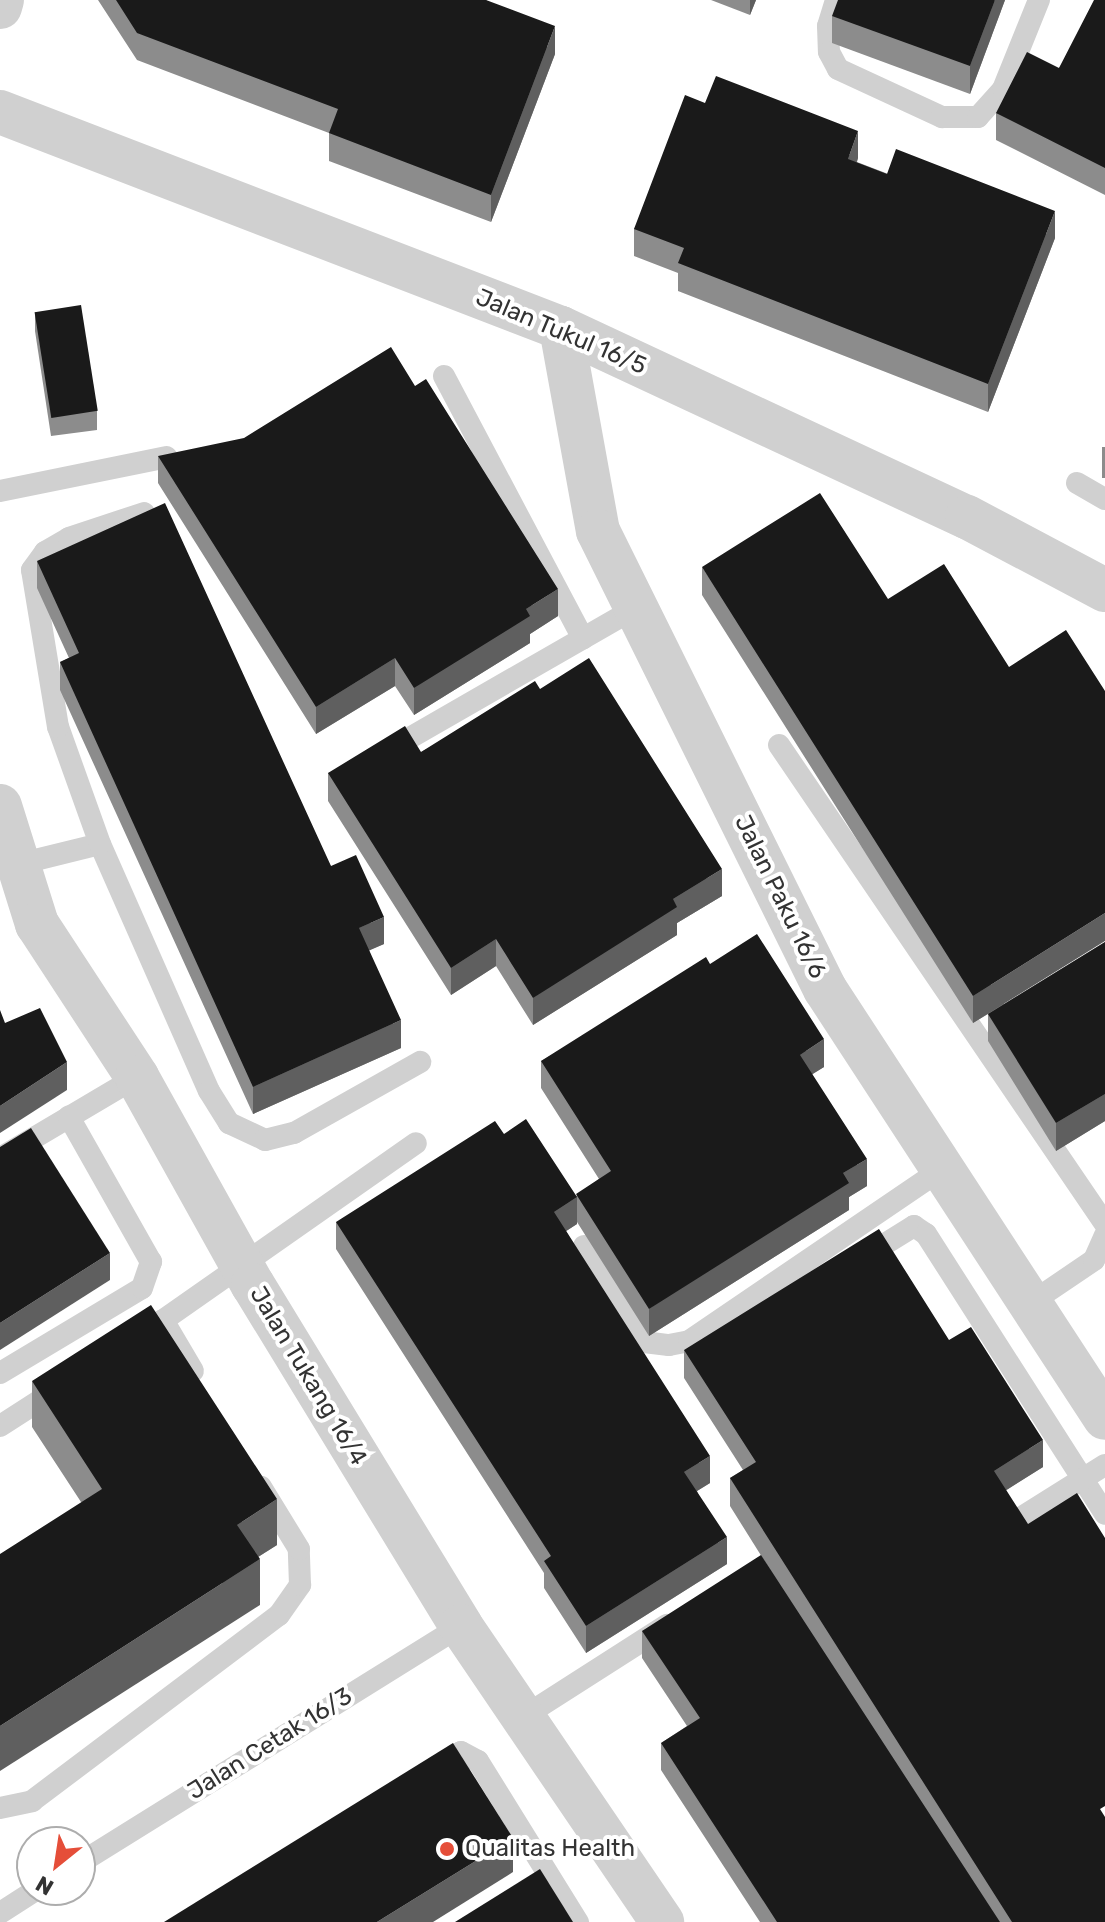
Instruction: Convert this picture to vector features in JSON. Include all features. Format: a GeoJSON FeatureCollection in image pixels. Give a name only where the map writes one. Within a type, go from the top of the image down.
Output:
{"type":"FeatureCollection","features":[{"type":"Feature","properties":{"kind":"street"},"geometry":{"type":"LineString","coordinates":[[0,7],[2,0]]}},
{"type":"Feature","properties":{"kind":"street","name":"Jalan Tukul 16/5"},"geometry":{"type":"LineString","coordinates":[[0,112],[561,328],[967,517],[1105,590]]}},
{"type":"Feature","properties":{"kind":"street","name":"Jalan Paku 16/6"},"geometry":{"type":"LineString","coordinates":[[561,328],[598,531],[825,989],[1101,1403]]}},
{"type":"Feature","properties":{"kind":"street","name":"Jalan Tukang 16/4"},"geometry":{"type":"LineString","coordinates":[[0,806],[37,924],[137,1077],[243,1268],[461,1626],[662,1922]]}},
{"type":"Feature","properties":{"kind":"lane"},"geometry":{"type":"LineString","coordinates":[[836,0],[828,26],[829,52],[838,69],[942,117],[978,117],[1003,89],[1039,0]]}},
{"type":"Feature","properties":{"kind":"lane"},"geometry":{"type":"LineString","coordinates":[[444,376],[583,638]]}},
{"type":"Feature","properties":{"kind":"lane"},"geometry":{"type":"LineString","coordinates":[[0,491],[167,457]]}},
{"type":"Feature","properties":{"kind":"lane"},"geometry":{"type":"LineString","coordinates":[[1077,483],[1105,499]]}},
{"type":"Feature","properties":{"kind":"lane"},"geometry":{"type":"LineString","coordinates":[[144,513],[69,538],[45,552],[32,570],[58,727],[100,844],[209,1091],[229,1123],[265,1140],[294,1133],[420,1062]]}},
{"type":"Feature","properties":{"kind":"lane"},"geometry":{"type":"LineString","coordinates":[[370,760],[636,608]]}},
{"type":"Feature","properties":{"kind":"lane"},"geometry":{"type":"LineString","coordinates":[[779,745],[1105,1224]]}},
{"type":"Feature","properties":{"kind":"lane"},"geometry":{"type":"LineString","coordinates":[[19,864],[100,844]]}},
{"type":"Feature","properties":{"kind":"lane"},"geometry":{"type":"LineString","coordinates":[[978,1037],[1003,1023]]}},
{"type":"Feature","properties":{"kind":"lane"},"geometry":{"type":"LineString","coordinates":[[0,1158],[137,1077]]}},
{"type":"Feature","properties":{"kind":"lane"},"geometry":{"type":"LineString","coordinates":[[0,1373],[142,1288],[151,1262],[69,1117]]}},
{"type":"Feature","properties":{"kind":"lane"},"geometry":{"type":"LineString","coordinates":[[138,1337],[243,1268],[416,1143]]}},
{"type":"Feature","properties":{"kind":"lane"},"geometry":{"type":"LineString","coordinates":[[584,1246],[644,1342],[669,1345],[689,1341],[944,1168]]}},
{"type":"Feature","properties":{"kind":"lane"},"geometry":{"type":"LineString","coordinates":[[842,1271],[914,1226],[926,1234],[1105,1514]]}},
{"type":"Feature","properties":{"kind":"lane"},"geometry":{"type":"LineString","coordinates":[[1032,1302],[1094,1260],[1105,1235]]}},
{"type":"Feature","properties":{"kind":"lane"},"geometry":{"type":"LineString","coordinates":[[163,1320],[203,1388]]}},
{"type":"Feature","properties":{"kind":"lane"},"geometry":{"type":"LineString","coordinates":[[0,1426],[75,1377]]}},
{"type":"Feature","properties":{"kind":"lane"},"geometry":{"type":"LineString","coordinates":[[977,1545],[1105,1465]]}},
{"type":"Feature","properties":{"kind":"lane"},"geometry":{"type":"LineString","coordinates":[[0,1808],[32,1801],[279,1615],[300,1585],[299,1549],[251,1469]]}},
{"type":"Feature","properties":{"kind":"lane"},"geometry":{"type":"LineString","coordinates":[[523,1717],[690,1610]]}},
{"type":"Feature","properties":{"kind":"lane","name":"Jalan Cetak 16/3"},"geometry":{"type":"LineString","coordinates":[[96,1853],[461,1626]]}},
{"type":"Feature","properties":{"kind":"lane"},"geometry":{"type":"LineString","coordinates":[[420,1777],[461,1752],[469,1754],[538,1876],[578,1922]]}},
{"type":"Feature","properties":{"kind":"building"},"geometry":{"type":"Polygon","coordinates":[[[116,0],[486,0],[555,26],[491,195],[329,133],[338,109],[137,33],[116,0]]]}},
{"type":"Feature","properties":{"kind":"building"},"geometry":{"type":"Polygon","coordinates":[[[838,0],[995,0],[970,66],[832,16],[838,0]]]}},
{"type":"Feature","properties":{"kind":"building"},"geometry":{"type":"Polygon","coordinates":[[[1094,0],[1105,0],[1105,168],[996,113],[1027,52],[1059,68],[1094,0]]]}},
{"type":"Feature","properties":{"kind":"building"},"geometry":{"type":"Polygon","coordinates":[[[716,76],[858,131],[848,159],[887,174],[896,149],[1055,211],[988,384],[678,263],[684,248],[634,229],[685,95],[705,103],[716,76]]]}},
{"type":"Feature","properties":{"kind":"building"},"geometry":{"type":"Polygon","coordinates":[[[81,305],[98,411],[51,418],[35,312],[81,305]]]}},
{"type":"Feature","properties":{"kind":"building"},"geometry":{"type":"Polygon","coordinates":[[[391,347],[415,386],[426,379],[558,589],[526,609],[530,616],[414,688],[395,658],[316,707],[158,456],[244,438],[391,347]]]}},
{"type":"Feature","properties":{"kind":"building"},"geometry":{"type":"Polygon","coordinates":[[[820,493],[888,599],[944,564],[1009,667],[1066,630],[1105,691],[1105,913],[973,996],[702,567],[820,493]]]}},
{"type":"Feature","properties":{"kind":"building"},"geometry":{"type":"Polygon","coordinates":[[[165,503],[331,866],[356,855],[384,917],[359,928],[401,1020],[253,1087],[60,662],[79,653],[37,561],[165,503]]]}},
{"type":"Feature","properties":{"kind":"building"},"geometry":{"type":"Polygon","coordinates":[[[589,658],[722,869],[673,899],[677,907],[533,998],[496,939],[451,968],[328,773],[405,726],[421,752],[535,681],[540,689],[589,658]]]}},
{"type":"Feature","properties":{"kind":"building"},"geometry":{"type":"Polygon","coordinates":[[[757,934],[824,1039],[800,1055],[867,1159],[843,1173],[849,1183],[649,1309],[576,1194],[611,1171],[541,1061],[706,957],[710,964],[757,934]]]}},
{"type":"Feature","properties":{"kind":"building"},"geometry":{"type":"Polygon","coordinates":[[[1105,942],[1105,1094],[1056,1123],[988,1014],[1105,942]]]}},
{"type":"Feature","properties":{"kind":"building"},"geometry":{"type":"Polygon","coordinates":[[[40,1008],[67,1062],[0,1106],[0,1010],[5,1023],[40,1008]]]}},
{"type":"Feature","properties":{"kind":"building"},"geometry":{"type":"Polygon","coordinates":[[[526,1119],[577,1197],[554,1212],[710,1456],[684,1472],[727,1537],[586,1626],[544,1561],[551,1556],[336,1222],[495,1121],[504,1134],[526,1119]]]}},
{"type":"Feature","properties":{"kind":"building"},"geometry":{"type":"Polygon","coordinates":[[[31,1128],[110,1253],[0,1323],[0,1147],[31,1128]]]}},
{"type":"Feature","properties":{"kind":"building"},"geometry":{"type":"Polygon","coordinates":[[[879,1229],[949,1340],[971,1327],[1043,1440],[994,1471],[1028,1524],[1077,1493],[1105,1538],[1105,1806],[1100,1809],[1105,1817],[1105,1922],[1012,1922],[730,1478],[756,1462],[684,1350],[879,1229]]]}},
{"type":"Feature","properties":{"kind":"building"},"geometry":{"type":"Polygon","coordinates":[[[151,1305],[277,1499],[237,1525],[260,1559],[0,1726],[0,1554],[102,1489],[32,1381],[151,1305]]]}},
{"type":"Feature","properties":{"kind":"building"},"geometry":{"type":"Polygon","coordinates":[[[761,1555],[1000,1922],[777,1922],[661,1743],[700,1718],[642,1631],[761,1555]]]}},
{"type":"Feature","properties":{"kind":"building"},"geometry":{"type":"Polygon","coordinates":[[[453,1743],[513,1838],[377,1922],[164,1922],[453,1743]]]}},
{"type":"Feature","properties":{"kind":"building"},"geometry":{"type":"Polygon","coordinates":[[[540,1869],[573,1922],[455,1922],[540,1869]]]}},
{"type":"Feature","properties":{"kind":"place","name":"Qualitas Health"},"geometry":{"type":"Point","coordinates":[447,1849]}}]}
